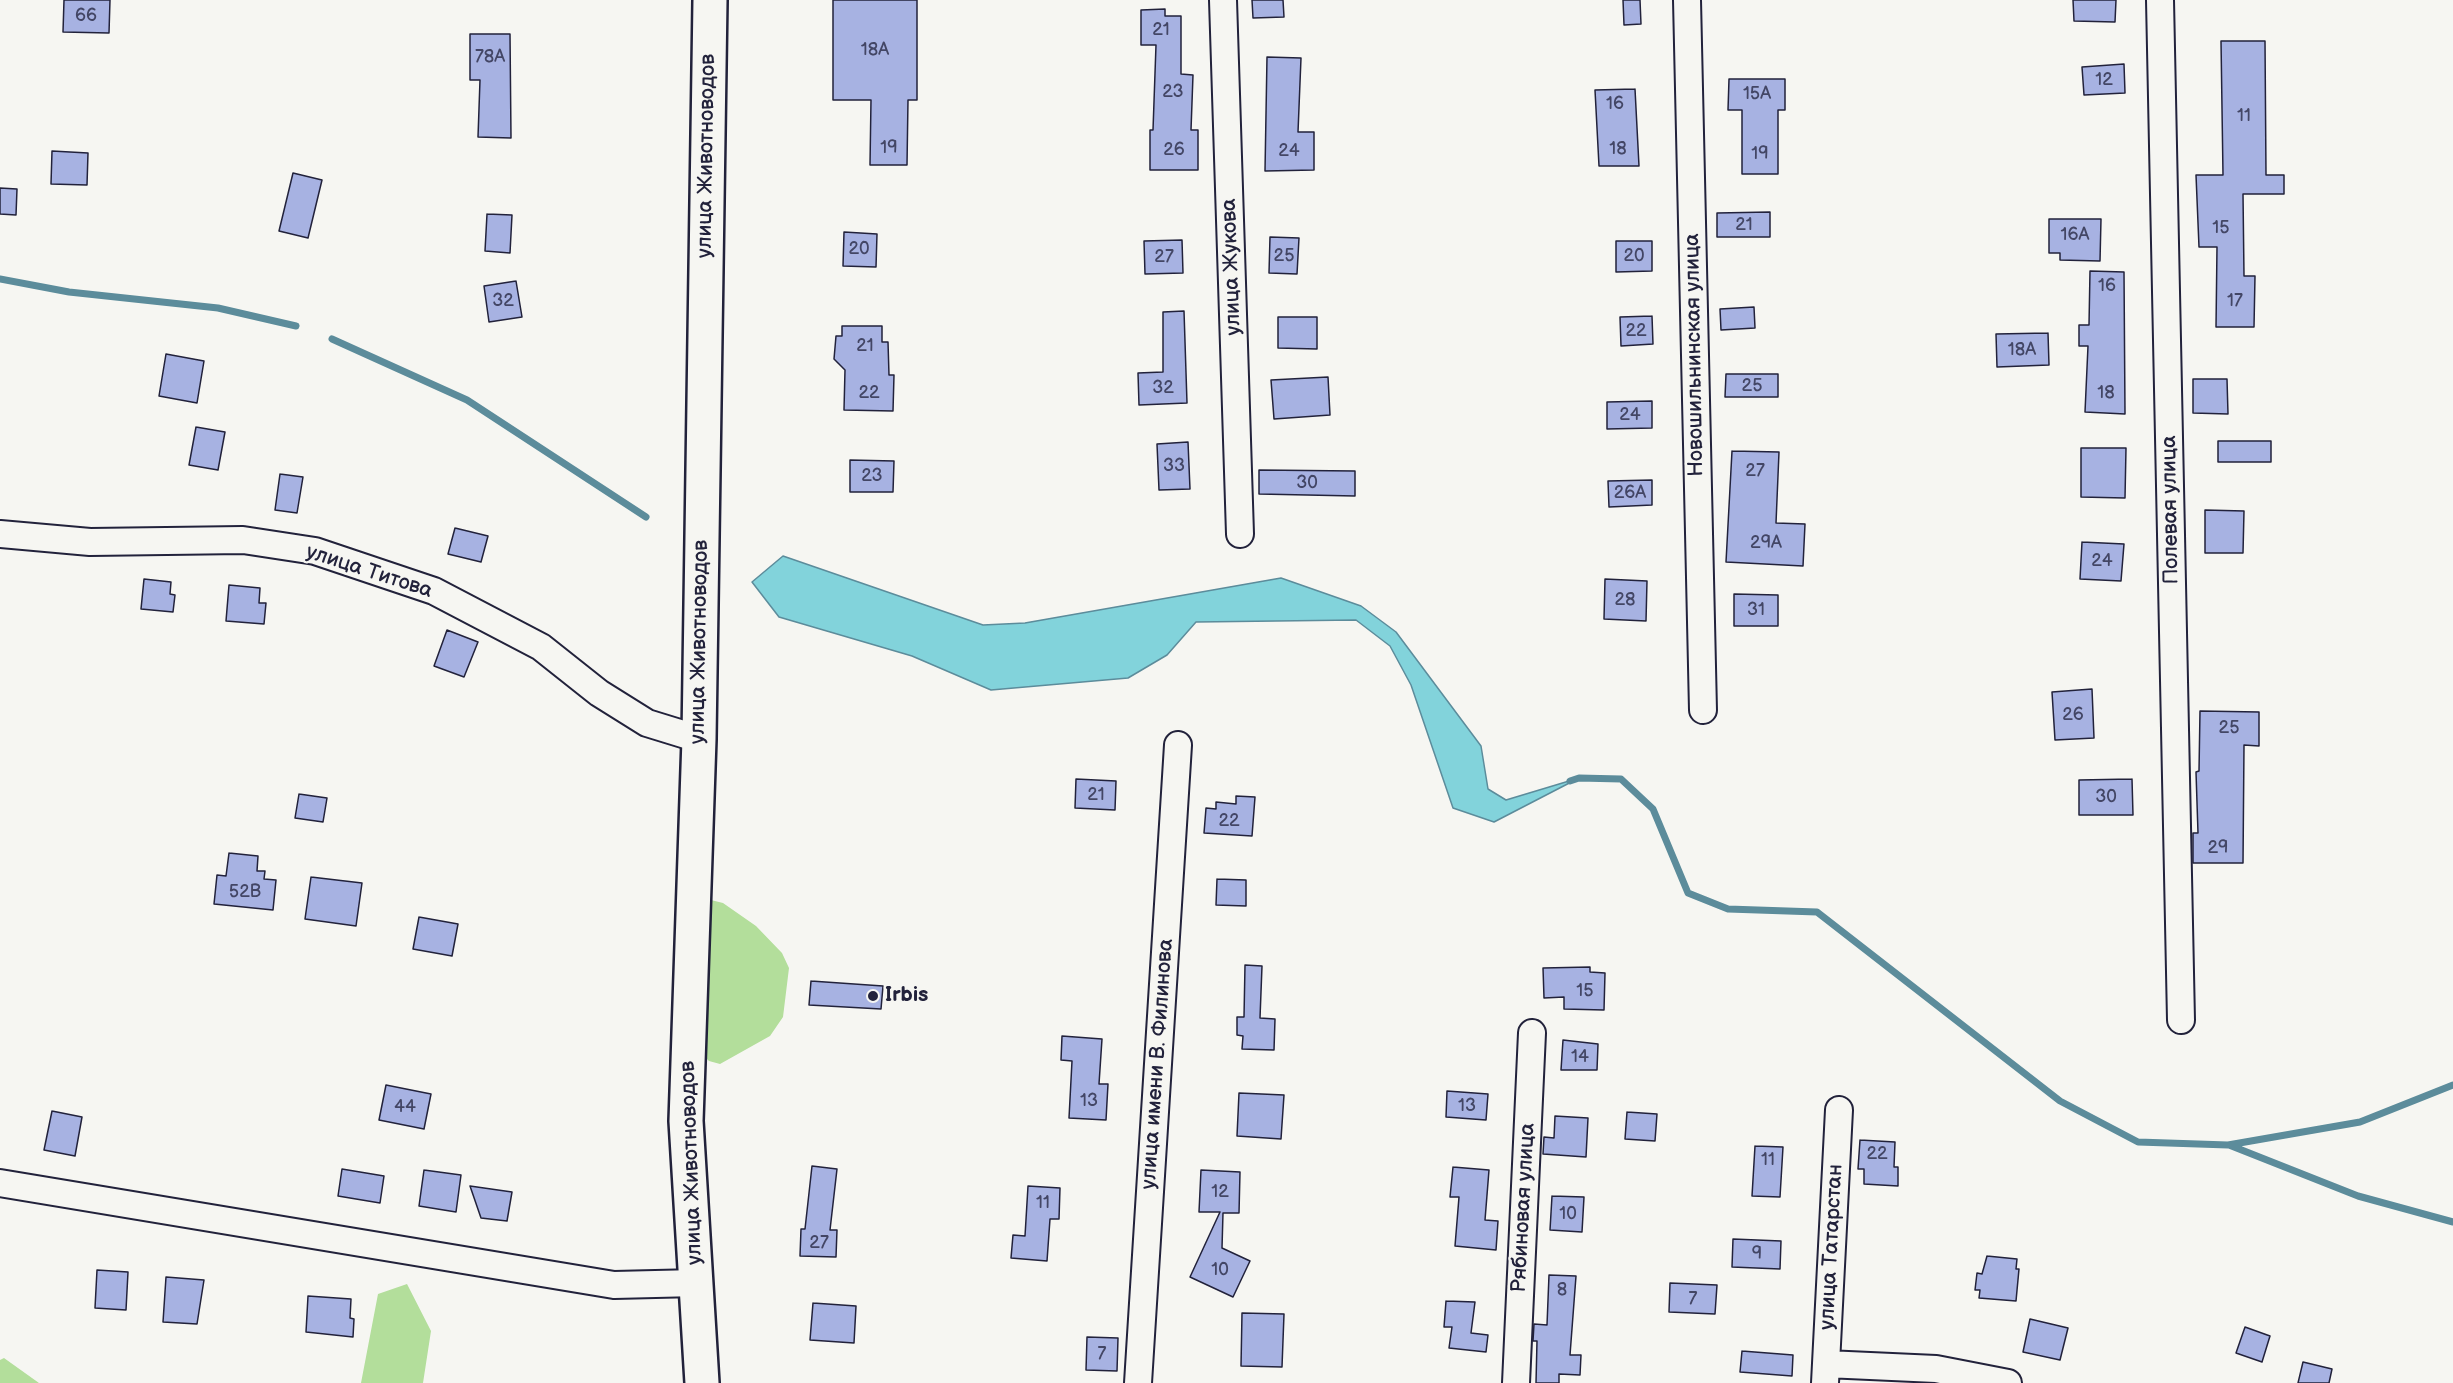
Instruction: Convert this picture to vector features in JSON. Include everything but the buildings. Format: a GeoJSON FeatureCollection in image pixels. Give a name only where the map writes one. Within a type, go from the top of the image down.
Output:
{"type":"FeatureCollection","features":[{"type":"Feature","properties":{"kind":"main road","name":"улица Животноводов"},"geometry":{"type":"LineString","coordinates":[[702,1383],[686,1121],[699,739],[710,0]]}},
{"type":"Feature","properties":{"kind":"street","name":"улица Жукова"},"geometry":{"type":"LineString","coordinates":[[1223,0],[1240,534]]}},
{"type":"Feature","properties":{"kind":"street","name":"Новошильнинская улица"},"geometry":{"type":"LineString","coordinates":[[1687,0],[1703,710]]}},
{"type":"Feature","properties":{"kind":"street","name":"Полевая улица"},"geometry":{"type":"LineString","coordinates":[[2160,0],[2181,1020]]}},
{"type":"Feature","properties":{"kind":"street","name":"улица Титова"},"geometry":{"type":"LineString","coordinates":[[0,534],[90,542],[243,540],[315,551],[434,591],[541,647],[599,693],[647,723],[699,739]]}},
{"type":"Feature","properties":{"kind":"street","name":"улица имени В. Филинова"},"geometry":{"type":"LineString","coordinates":[[1138,1383],[1178,745]]}},
{"type":"Feature","properties":{"kind":"street","name":"Рябиновая улица"},"geometry":{"type":"LineString","coordinates":[[1516,1383],[1532,1033]]}},
{"type":"Feature","properties":{"kind":"street","name":"улица Татарстан"},"geometry":{"type":"LineString","coordinates":[[1826,1373],[1839,1110]]}},
{"type":"Feature","properties":{"kind":"street"},"geometry":{"type":"LineString","coordinates":[[0,1182],[614,1285],[697,1283]]}},
{"type":"Feature","properties":{"kind":"street"},"geometry":{"type":"LineString","coordinates":[[1826,1373],[1936,1369],[2008,1383]]}},
{"type":"Feature","properties":{"kind":"green space"},"geometry":{"type":"Polygon","coordinates":[[[703,898],[723,903],[756,926],[782,953],[789,968],[783,1017],[770,1036],[720,1064],[709,1061],[699,1051],[703,898]]]}},
{"type":"Feature","properties":{"kind":"green space"},"geometry":{"type":"Polygon","coordinates":[[[407,1284],[431,1331],[423,1383],[361,1383],[378,1294],[407,1284]]]}},
{"type":"Feature","properties":{"kind":"green space"},"geometry":{"type":"Polygon","coordinates":[[[4,1358],[39,1383],[0,1383],[0,1360],[4,1358]]]}},
{"type":"Feature","properties":{"kind":"water"},"geometry":{"type":"Polygon","coordinates":[[[783,556],[983,625],[1025,623],[1281,578],[1361,606],[1396,632],[1481,746],[1488,789],[1506,800],[1579,778],[1494,822],[1453,808],[1411,685],[1390,646],[1356,620],[1196,622],[1167,655],[1128,678],[991,690],[912,656],[779,617],[752,582],[783,556]]]}},
{"type":"Feature","properties":{"kind":"waterway"},"geometry":{"type":"LineString","coordinates":[[0,279],[69,292],[218,308],[296,326]]}},
{"type":"Feature","properties":{"kind":"waterway"},"geometry":{"type":"LineString","coordinates":[[332,339],[467,400],[646,517]]}},
{"type":"Feature","properties":{"kind":"waterway"},"geometry":{"type":"LineString","coordinates":[[1570,781],[1579,778],[1621,779],[1653,809],[1688,893],[1728,909],[1817,912],[2060,1101],[2138,1142],[2228,1145],[2360,1122],[2453,1085]]}},
{"type":"Feature","properties":{"kind":"waterway"},"geometry":{"type":"LineString","coordinates":[[2229,1145],[2358,1196],[2453,1222]]}},
{"type":"Feature","properties":{"kind":"place","name":"Irbis"},"geometry":{"type":"Point","coordinates":[873,996]}}]}
